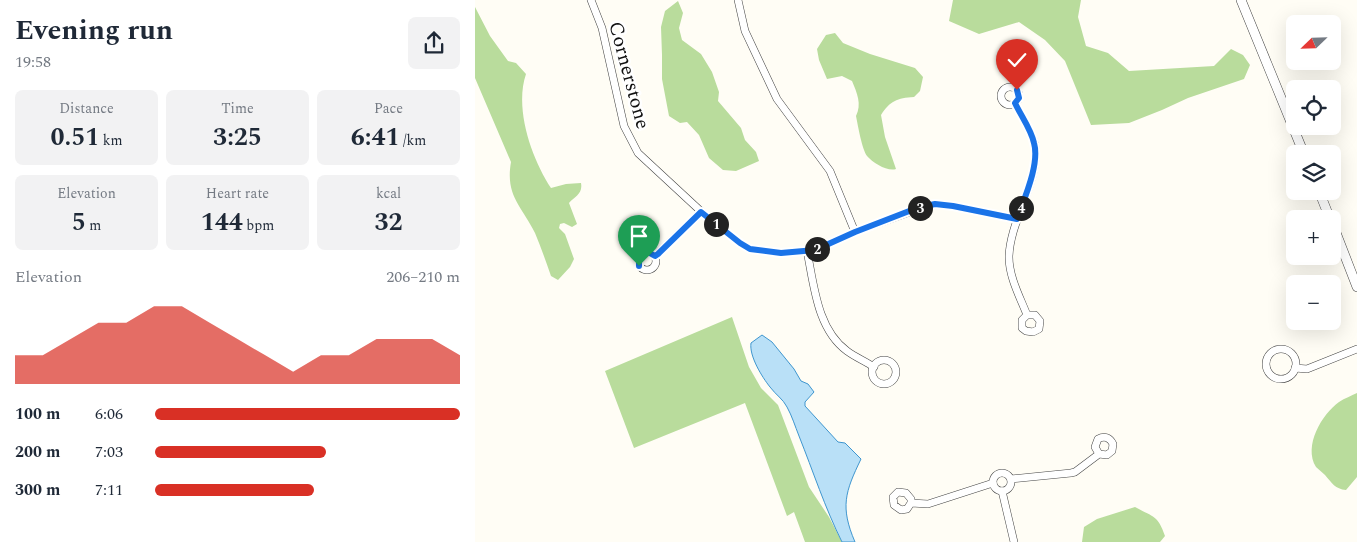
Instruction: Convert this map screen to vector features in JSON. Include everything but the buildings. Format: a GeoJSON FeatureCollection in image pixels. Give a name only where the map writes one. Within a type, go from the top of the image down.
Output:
{"type":"FeatureCollection","features":[{"type":"Feature","properties":{"kind":"street","name":"Cornerstone"},"geometry":{"type":"LineString","coordinates":[[591,0],[602,28],[624,126],[628,137],[638,153],[701,212],[750,249],[781,253],[807,252],[917,208],[935,204],[1017,219]]}},
{"type":"Feature","properties":{"kind":"street"},"geometry":{"type":"LineString","coordinates":[[738,0],[745,31],[777,99],[830,171],[855,232]]}},
{"type":"Feature","properties":{"kind":"street"},"geometry":{"type":"LineString","coordinates":[[1241,0],[1299,145]]}},
{"type":"Feature","properties":{"kind":"street"},"geometry":{"type":"LineString","coordinates":[[1015,103],[1035,143],[1035,158],[1028,188],[1017,219],[1009,256],[1012,277],[1027,315]]}},
{"type":"Feature","properties":{"kind":"street"},"geometry":{"type":"LineString","coordinates":[[655,256],[701,212]]}},
{"type":"Feature","properties":{"kind":"street"},"geometry":{"type":"LineString","coordinates":[[1341,242],[1354,270],[1357,287]]}},
{"type":"Feature","properties":{"kind":"street"},"geometry":{"type":"LineString","coordinates":[[807,252],[820,310],[833,337],[846,351],[874,366]]}},
{"type":"Feature","properties":{"kind":"street"},"geometry":{"type":"LineString","coordinates":[[1277,349],[1289,351],[1295,358],[1295,368],[1291,375],[1277,378],[1269,373],[1266,367],[1268,357],[1277,349]]}},
{"type":"Feature","properties":{"kind":"street"},"geometry":{"type":"LineString","coordinates":[[1295,368],[1307,369],[1357,349]]}},
{"type":"Feature","properties":{"kind":"street"},"geometry":{"type":"LineString","coordinates":[[1011,479],[1071,473],[1099,454]]}},
{"type":"Feature","properties":{"kind":"street"},"geometry":{"type":"LineString","coordinates":[[1001,472],[1009,475],[1011,479],[1010,488],[1002,491],[996,488],[993,483],[996,475],[1001,472]]}},
{"type":"Feature","properties":{"kind":"street"},"geometry":{"type":"LineString","coordinates":[[911,503],[929,504],[993,483]]}},
{"type":"Feature","properties":{"kind":"street"},"geometry":{"type":"LineString","coordinates":[[1002,491],[1014,542]]}},
{"type":"Feature","properties":{"kind":"green space"},"geometry":{"type":"Polygon","coordinates":[[[953,0],[1081,0],[1078,17],[1086,46],[1108,53],[1129,71],[1214,66],[1231,49],[1243,55],[1250,65],[1244,79],[1188,98],[1129,123],[1091,125],[1065,61],[1045,40],[1019,22],[979,34],[949,21],[953,0]]]}},
{"type":"Feature","properties":{"kind":"green space"},"geometry":{"type":"Polygon","coordinates":[[[678,1],[683,13],[679,28],[682,40],[701,54],[712,72],[719,92],[718,101],[741,128],[745,140],[756,152],[759,161],[736,171],[723,170],[709,158],[699,135],[687,122],[680,123],[669,116],[662,79],[661,27],[665,11],[678,1]]]}},
{"type":"Feature","properties":{"kind":"green space"},"geometry":{"type":"Polygon","coordinates":[[[475,7],[490,36],[508,61],[516,63],[526,74],[522,102],[527,133],[537,163],[551,188],[581,183],[580,192],[569,203],[577,224],[572,227],[564,223],[560,224],[559,228],[565,234],[574,259],[570,267],[558,280],[551,276],[535,233],[516,200],[510,184],[511,162],[475,78],[475,7]]]}},
{"type":"Feature","properties":{"kind":"green space"},"geometry":{"type":"Polygon","coordinates":[[[835,33],[843,43],[870,54],[915,68],[923,77],[920,91],[914,97],[895,101],[881,115],[885,137],[896,169],[889,169],[877,164],[865,153],[856,116],[859,107],[858,98],[852,81],[842,76],[827,79],[819,60],[817,49],[826,35],[835,33]]]}},
{"type":"Feature","properties":{"kind":"green space"},"geometry":{"type":"Polygon","coordinates":[[[732,317],[749,367],[761,388],[778,405],[809,487],[829,517],[842,542],[805,542],[794,512],[787,516],[745,403],[634,448],[605,371],[732,317]]]}},
{"type":"Feature","properties":{"kind":"green space"},"geometry":{"type":"Polygon","coordinates":[[[1357,393],[1357,477],[1346,490],[1334,485],[1316,467],[1312,450],[1313,440],[1326,414],[1339,402],[1357,393]]]}},
{"type":"Feature","properties":{"kind":"green space"},"geometry":{"type":"Polygon","coordinates":[[[1135,507],[1154,517],[1160,524],[1165,536],[1160,542],[1082,542],[1084,527],[1097,519],[1135,507]]]}},
{"type":"Feature","properties":{"kind":"water"},"geometry":{"type":"Polygon","coordinates":[[[762,335],[772,342],[794,369],[801,381],[808,384],[814,392],[805,402],[805,406],[838,442],[845,443],[861,459],[851,481],[846,500],[847,519],[855,542],[842,542],[789,410],[772,390],[757,366],[752,354],[751,343],[762,335]]]}},
{"type":"Feature","properties":{"kind":"route"},"geometry":{"type":"LineString","coordinates":[[639,266],[638,262],[642,254],[648,252],[655,256],[658,254],[701,212],[750,249],[781,253],[815,250],[917,208],[935,204],[1017,219],[1028,188],[1035,158],[1035,143],[1015,103],[1019,98],[1017,90]]}}]}
